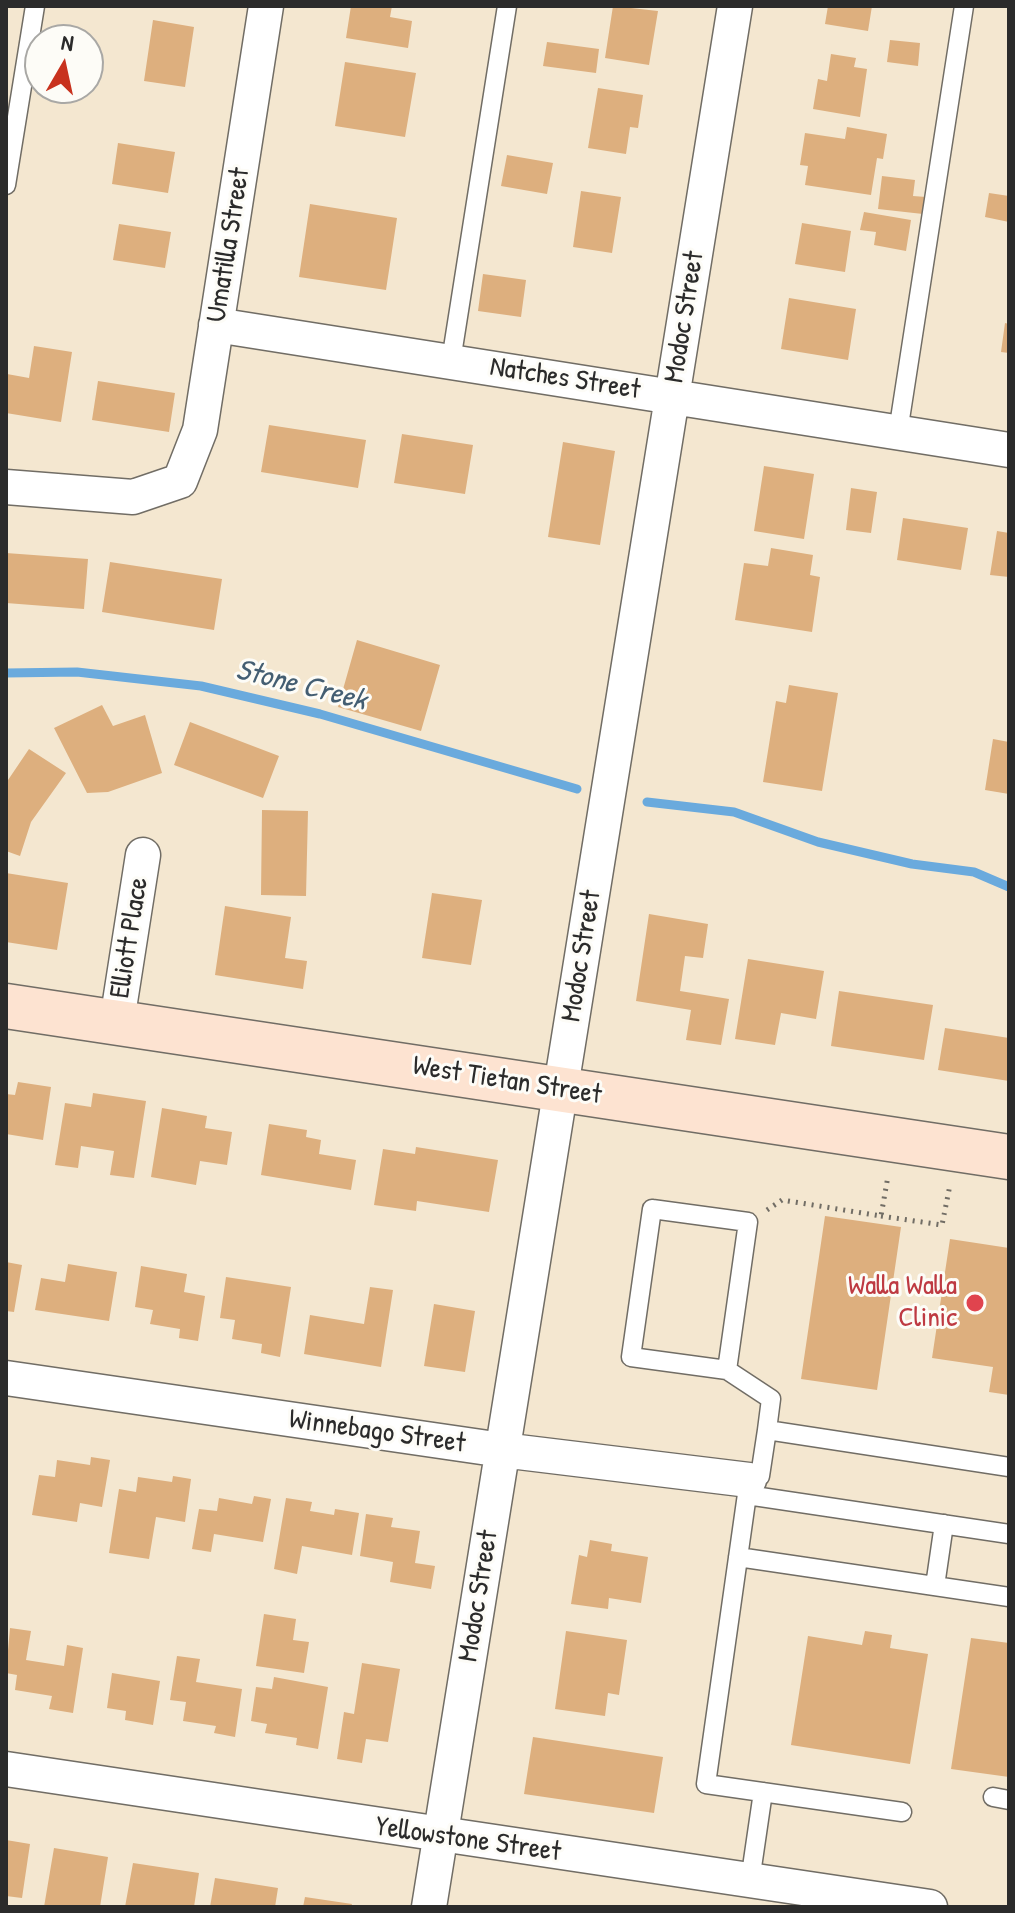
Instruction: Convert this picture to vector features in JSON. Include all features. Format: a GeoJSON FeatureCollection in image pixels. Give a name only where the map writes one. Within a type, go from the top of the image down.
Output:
{"type":"FeatureCollection","features":[{"type":"Feature","properties":{"kind":"main road","name":"West Tietan Street"},"geometry":{"type":"LineString","coordinates":[[6,1006],[1009,1157]]}},
{"type":"Feature","properties":{"kind":"street","name":"Umatilla Street"},"geometry":{"type":"LineString","coordinates":[[6,487],[133,497],[180,481],[200,430],[266,6]]}},
{"type":"Feature","properties":{"kind":"street","name":"Modoc Street"},"geometry":{"type":"LineString","coordinates":[[429,1907],[735,6]]}},
{"type":"Feature","properties":{"kind":"street","name":"Natches Street"},"geometry":{"type":"LineString","coordinates":[[216,325],[1009,450]]}},
{"type":"Feature","properties":{"kind":"street","name":"Elliott Place"},"geometry":{"type":"LineString","coordinates":[[117,1021],[143,855]]}},
{"type":"Feature","properties":{"kind":"street","name":"Winnebago Street"},"geometry":{"type":"LineString","coordinates":[[6,1378],[748,1488]]}},
{"type":"Feature","properties":{"kind":"street","name":"Yellowstone Street"},"geometry":{"type":"LineString","coordinates":[[6,1769],[930,1907]]}},
{"type":"Feature","properties":{"kind":"lane"},"geometry":{"type":"LineString","coordinates":[[6,185],[35,6]]}},
{"type":"Feature","properties":{"kind":"lane"},"geometry":{"type":"LineString","coordinates":[[451,361],[507,6]]}},
{"type":"Feature","properties":{"kind":"lane"},"geometry":{"type":"LineString","coordinates":[[898,432],[964,6]]}},
{"type":"Feature","properties":{"kind":"lane"},"geometry":{"type":"LineString","coordinates":[[727,1370],[748,1222],[652,1209],[631,1357],[727,1370],[771,1399],[760,1476],[748,1488],[706,1784],[902,1812]]}},
{"type":"Feature","properties":{"kind":"lane"},"geometry":{"type":"LineString","coordinates":[[767,1430],[1009,1467]]}},
{"type":"Feature","properties":{"kind":"lane"},"geometry":{"type":"LineString","coordinates":[[748,1488],[1009,1534]]}},
{"type":"Feature","properties":{"kind":"lane"},"geometry":{"type":"LineString","coordinates":[[935,1586],[944,1524]]}},
{"type":"Feature","properties":{"kind":"lane"},"geometry":{"type":"LineString","coordinates":[[738,1557],[1009,1597]]}},
{"type":"Feature","properties":{"kind":"lane"},"geometry":{"type":"LineString","coordinates":[[750,1881],[763,1792]]}},
{"type":"Feature","properties":{"kind":"path"},"geometry":{"type":"LineString","coordinates":[[881,1216],[888,1171]]}},
{"type":"Feature","properties":{"kind":"path"},"geometry":{"type":"LineString","coordinates":[[748,1222],[782,1200],[942,1225],[951,1181]]}},
{"type":"Feature","properties":{"kind":"building"},"geometry":{"type":"Polygon","coordinates":[[[351,6],[392,6],[390,17],[412,21],[408,48],[346,38],[351,6]]]}},
{"type":"Feature","properties":{"kind":"building"},"geometry":{"type":"Polygon","coordinates":[[[613,6],[658,11],[649,65],[605,58],[613,6]]]}},
{"type":"Feature","properties":{"kind":"building"},"geometry":{"type":"Polygon","coordinates":[[[828,6],[872,6],[868,31],[825,24],[828,6]]]}},
{"type":"Feature","properties":{"kind":"building"},"geometry":{"type":"Polygon","coordinates":[[[153,20],[194,27],[185,87],[144,81],[153,20]]]}},
{"type":"Feature","properties":{"kind":"building"},"geometry":{"type":"Polygon","coordinates":[[[890,40],[920,43],[918,66],[887,62],[890,40]]]}},
{"type":"Feature","properties":{"kind":"building"},"geometry":{"type":"Polygon","coordinates":[[[547,42],[599,49],[596,73],[543,66],[547,42]]]}},
{"type":"Feature","properties":{"kind":"building"},"geometry":{"type":"Polygon","coordinates":[[[831,54],[856,58],[854,67],[867,69],[860,117],[813,109],[818,79],[827,81],[831,54]]]}},
{"type":"Feature","properties":{"kind":"building"},"geometry":{"type":"Polygon","coordinates":[[[345,62],[416,73],[405,137],[335,126],[345,62]]]}},
{"type":"Feature","properties":{"kind":"building"},"geometry":{"type":"Polygon","coordinates":[[[598,88],[643,95],[638,128],[630,127],[626,154],[588,148],[598,88]]]}},
{"type":"Feature","properties":{"kind":"building"},"geometry":{"type":"Polygon","coordinates":[[[847,127],[887,134],[883,159],[877,158],[871,195],[805,185],[808,166],[800,165],[805,133],[845,139],[847,127]]]}},
{"type":"Feature","properties":{"kind":"building"},"geometry":{"type":"Polygon","coordinates":[[[118,143],[175,152],[168,193],[112,184],[118,143]]]}},
{"type":"Feature","properties":{"kind":"building"},"geometry":{"type":"Polygon","coordinates":[[[507,155],[553,163],[547,194],[501,186],[507,155]]]}},
{"type":"Feature","properties":{"kind":"building"},"geometry":{"type":"Polygon","coordinates":[[[882,176],[915,180],[913,196],[926,197],[923,214],[878,209],[882,176]]]}},
{"type":"Feature","properties":{"kind":"building"},"geometry":{"type":"Polygon","coordinates":[[[581,191],[621,197],[612,253],[573,247],[581,191]]]}},
{"type":"Feature","properties":{"kind":"building"},"geometry":{"type":"Polygon","coordinates":[[[989,193],[1009,196],[1009,222],[985,217],[989,193]]]}},
{"type":"Feature","properties":{"kind":"building"},"geometry":{"type":"Polygon","coordinates":[[[310,204],[397,218],[386,290],[299,277],[310,204]]]}},
{"type":"Feature","properties":{"kind":"building"},"geometry":{"type":"Polygon","coordinates":[[[864,212],[911,220],[906,251],[874,245],[876,232],[860,230],[864,212]]]}},
{"type":"Feature","properties":{"kind":"building"},"geometry":{"type":"Polygon","coordinates":[[[802,223],[851,231],[845,272],[795,264],[802,223]]]}},
{"type":"Feature","properties":{"kind":"building"},"geometry":{"type":"Polygon","coordinates":[[[119,224],[171,232],[165,268],[113,260],[119,224]]]}},
{"type":"Feature","properties":{"kind":"building"},"geometry":{"type":"Polygon","coordinates":[[[483,274],[526,280],[521,317],[478,311],[483,274]]]}},
{"type":"Feature","properties":{"kind":"building"},"geometry":{"type":"Polygon","coordinates":[[[789,298],[856,309],[848,360],[781,349],[789,298]]]}},
{"type":"Feature","properties":{"kind":"building"},"geometry":{"type":"Polygon","coordinates":[[[1005,323],[1009,324],[1009,353],[1001,352],[1005,323]]]}},
{"type":"Feature","properties":{"kind":"building"},"geometry":{"type":"Polygon","coordinates":[[[34,346],[72,352],[61,422],[6,413],[7,374],[29,378],[34,346]]]}},
{"type":"Feature","properties":{"kind":"building"},"geometry":{"type":"Polygon","coordinates":[[[98,381],[175,393],[169,432],[92,420],[98,381]]]}},
{"type":"Feature","properties":{"kind":"building"},"geometry":{"type":"Polygon","coordinates":[[[269,425],[366,440],[358,488],[261,472],[269,425]]]}},
{"type":"Feature","properties":{"kind":"building"},"geometry":{"type":"Polygon","coordinates":[[[402,434],[473,445],[465,494],[394,483],[402,434]]]}},
{"type":"Feature","properties":{"kind":"building"},"geometry":{"type":"Polygon","coordinates":[[[563,442],[615,451],[600,545],[548,537],[563,442]]]}},
{"type":"Feature","properties":{"kind":"building"},"geometry":{"type":"Polygon","coordinates":[[[764,466],[814,474],[804,539],[754,531],[764,466]]]}},
{"type":"Feature","properties":{"kind":"building"},"geometry":{"type":"Polygon","coordinates":[[[851,488],[877,492],[871,533],[846,530],[851,488]]]}},
{"type":"Feature","properties":{"kind":"building"},"geometry":{"type":"Polygon","coordinates":[[[903,518],[968,528],[961,570],[897,560],[903,518]]]}},
{"type":"Feature","properties":{"kind":"building"},"geometry":{"type":"Polygon","coordinates":[[[997,531],[1009,533],[1009,577],[990,575],[997,531]]]}},
{"type":"Feature","properties":{"kind":"building"},"geometry":{"type":"Polygon","coordinates":[[[771,548],[813,555],[810,575],[820,577],[812,632],[735,620],[744,563],[768,566],[771,548]]]}},
{"type":"Feature","properties":{"kind":"building"},"geometry":{"type":"Polygon","coordinates":[[[6,553],[88,559],[84,609],[6,603],[6,553]]]}},
{"type":"Feature","properties":{"kind":"building"},"geometry":{"type":"Polygon","coordinates":[[[110,562],[222,579],[214,630],[102,612],[110,562]]]}},
{"type":"Feature","properties":{"kind":"building"},"geometry":{"type":"Polygon","coordinates":[[[357,640],[440,665],[421,731],[338,707],[357,640]]]}},
{"type":"Feature","properties":{"kind":"building"},"geometry":{"type":"Polygon","coordinates":[[[789,685],[838,693],[822,791],[763,782],[776,701],[786,703],[789,685]]]}},
{"type":"Feature","properties":{"kind":"building"},"geometry":{"type":"Polygon","coordinates":[[[102,705],[113,726],[145,715],[162,773],[108,792],[87,793],[54,728],[102,705]]]}},
{"type":"Feature","properties":{"kind":"building"},"geometry":{"type":"Polygon","coordinates":[[[190,722],[279,756],[263,798],[174,765],[190,722]]]}},
{"type":"Feature","properties":{"kind":"building"},"geometry":{"type":"Polygon","coordinates":[[[993,739],[1009,742],[1009,794],[985,790],[993,739]]]}},
{"type":"Feature","properties":{"kind":"building"},"geometry":{"type":"Polygon","coordinates":[[[29,749],[66,773],[31,822],[20,856],[6,851],[6,783],[29,749]]]}},
{"type":"Feature","properties":{"kind":"building"},"geometry":{"type":"Polygon","coordinates":[[[262,810],[308,811],[306,896],[261,895],[262,810]]]}},
{"type":"Feature","properties":{"kind":"building"},"geometry":{"type":"Polygon","coordinates":[[[6,873],[68,883],[57,950],[6,942],[6,873]]]}},
{"type":"Feature","properties":{"kind":"building"},"geometry":{"type":"Polygon","coordinates":[[[432,893],[482,900],[471,965],[422,958],[432,893]]]}},
{"type":"Feature","properties":{"kind":"building"},"geometry":{"type":"Polygon","coordinates":[[[225,906],[291,917],[285,958],[307,961],[303,989],[215,975],[225,906]]]}},
{"type":"Feature","properties":{"kind":"building"},"geometry":{"type":"Polygon","coordinates":[[[649,914],[708,924],[703,958],[685,956],[680,991],[729,999],[721,1045],[686,1040],[691,1010],[636,1001],[649,914]]]}},
{"type":"Feature","properties":{"kind":"building"},"geometry":{"type":"Polygon","coordinates":[[[748,959],[824,971],[816,1019],[781,1013],[775,1045],[735,1039],[748,959]]]}},
{"type":"Feature","properties":{"kind":"building"},"geometry":{"type":"Polygon","coordinates":[[[839,991],[933,1005],[924,1060],[831,1046],[839,991]]]}},
{"type":"Feature","properties":{"kind":"building"},"geometry":{"type":"Polygon","coordinates":[[[945,1028],[1009,1038],[1009,1081],[938,1070],[945,1028]]]}},
{"type":"Feature","properties":{"kind":"building"},"geometry":{"type":"Polygon","coordinates":[[[18,1082],[51,1087],[43,1140],[6,1134],[6,1094],[15,1095],[18,1082]]]}},
{"type":"Feature","properties":{"kind":"building"},"geometry":{"type":"Polygon","coordinates":[[[93,1093],[146,1101],[134,1178],[110,1175],[114,1151],[81,1146],[78,1168],[55,1165],[65,1103],[91,1107],[93,1093]]]}},
{"type":"Feature","properties":{"kind":"building"},"geometry":{"type":"Polygon","coordinates":[[[162,1108],[207,1116],[205,1128],[232,1132],[227,1165],[200,1161],[196,1185],[151,1177],[162,1108]]]}},
{"type":"Feature","properties":{"kind":"building"},"geometry":{"type":"Polygon","coordinates":[[[269,1124],[307,1130],[306,1137],[321,1140],[319,1154],[356,1160],[351,1190],[261,1175],[269,1124]]]}},
{"type":"Feature","properties":{"kind":"building"},"geometry":{"type":"Polygon","coordinates":[[[416,1147],[498,1160],[489,1212],[417,1201],[416,1211],[374,1205],[383,1149],[415,1154],[416,1147]]]}},
{"type":"Feature","properties":{"kind":"building"},"geometry":{"type":"Polygon","coordinates":[[[825,1216],[901,1227],[877,1390],[801,1379],[825,1216]]]}},
{"type":"Feature","properties":{"kind":"building","name":"Walla Walla Clinic"},"geometry":{"type":"Polygon","coordinates":[[[950,1239],[1009,1248],[1009,1395],[989,1392],[993,1367],[932,1358],[950,1239]]]}},
{"type":"Feature","properties":{"kind":"building"},"geometry":{"type":"Polygon","coordinates":[[[6,1262],[22,1265],[14,1312],[6,1311],[6,1262]]]}},
{"type":"Feature","properties":{"kind":"building"},"geometry":{"type":"Polygon","coordinates":[[[68,1264],[117,1272],[109,1321],[35,1310],[41,1278],[65,1282],[68,1264]]]}},
{"type":"Feature","properties":{"kind":"building"},"geometry":{"type":"Polygon","coordinates":[[[141,1266],[187,1274],[184,1292],[205,1296],[198,1341],[179,1338],[180,1329],[150,1324],[153,1310],[135,1307],[141,1266]]]}},
{"type":"Feature","properties":{"kind":"building"},"geometry":{"type":"Polygon","coordinates":[[[226,1277],[291,1287],[280,1357],[261,1353],[262,1344],[232,1339],[235,1320],[220,1318],[226,1277]]]}},
{"type":"Feature","properties":{"kind":"building"},"geometry":{"type":"Polygon","coordinates":[[[370,1287],[393,1290],[381,1367],[304,1354],[310,1315],[364,1324],[370,1287]]]}},
{"type":"Feature","properties":{"kind":"building"},"geometry":{"type":"Polygon","coordinates":[[[434,1304],[475,1311],[465,1372],[424,1366],[434,1304]]]}},
{"type":"Feature","properties":{"kind":"building"},"geometry":{"type":"Polygon","coordinates":[[[91,1457],[110,1460],[102,1507],[80,1503],[77,1522],[32,1515],[39,1475],[55,1477],[57,1460],[90,1465],[91,1457]]]}},
{"type":"Feature","properties":{"kind":"building"},"geometry":{"type":"Polygon","coordinates":[[[173,1476],[191,1479],[185,1522],[156,1517],[149,1559],[109,1553],[119,1489],[136,1492],[138,1477],[172,1482],[173,1476]]]}},
{"type":"Feature","properties":{"kind":"building"},"geometry":{"type":"Polygon","coordinates":[[[254,1496],[271,1499],[263,1542],[214,1534],[211,1552],[192,1549],[199,1509],[217,1511],[219,1498],[252,1504],[254,1496]]]}},
{"type":"Feature","properties":{"kind":"building"},"geometry":{"type":"Polygon","coordinates":[[[286,1498],[312,1502],[310,1511],[334,1515],[335,1509],[359,1513],[352,1555],[302,1546],[297,1574],[274,1569],[286,1498]]]}},
{"type":"Feature","properties":{"kind":"building"},"geometry":{"type":"Polygon","coordinates":[[[366,1514],[393,1518],[391,1527],[420,1531],[415,1563],[435,1566],[431,1589],[390,1582],[393,1562],[360,1556],[366,1514]]]}},
{"type":"Feature","properties":{"kind":"building"},"geometry":{"type":"Polygon","coordinates":[[[590,1540],[612,1544],[611,1551],[648,1557],[641,1603],[609,1598],[608,1609],[571,1604],[579,1555],[587,1557],[590,1540]]]}},
{"type":"Feature","properties":{"kind":"building"},"geometry":{"type":"Polygon","coordinates":[[[264,1614],[296,1619],[293,1640],[309,1642],[304,1673],[256,1666],[264,1614]]]}},
{"type":"Feature","properties":{"kind":"building"},"geometry":{"type":"Polygon","coordinates":[[[10,1628],[31,1631],[26,1660],[64,1666],[67,1645],[83,1648],[73,1713],[49,1709],[52,1696],[15,1690],[17,1675],[6,1673],[10,1628]]]}},
{"type":"Feature","properties":{"kind":"building"},"geometry":{"type":"Polygon","coordinates":[[[566,1631],[627,1640],[619,1695],[608,1693],[605,1716],[555,1709],[566,1631]]]}},
{"type":"Feature","properties":{"kind":"building"},"geometry":{"type":"Polygon","coordinates":[[[865,1631],[892,1635],[890,1648],[928,1654],[910,1764],[791,1745],[808,1636],[862,1645],[865,1631]]]}},
{"type":"Feature","properties":{"kind":"building"},"geometry":{"type":"Polygon","coordinates":[[[971,1638],[1009,1643],[1009,1777],[951,1769],[971,1638]]]}},
{"type":"Feature","properties":{"kind":"building"},"geometry":{"type":"Polygon","coordinates":[[[177,1656],[200,1659],[196,1682],[242,1689],[235,1737],[214,1733],[216,1726],[183,1721],[186,1702],[170,1700],[177,1656]]]}},
{"type":"Feature","properties":{"kind":"building"},"geometry":{"type":"Polygon","coordinates":[[[362,1663],[400,1669],[388,1742],[366,1739],[362,1763],[337,1759],[344,1712],[354,1714],[362,1663]]]}},
{"type":"Feature","properties":{"kind":"building"},"geometry":{"type":"Polygon","coordinates":[[[112,1673],[160,1681],[153,1725],[125,1720],[126,1711],[107,1708],[112,1673]]]}},
{"type":"Feature","properties":{"kind":"building"},"geometry":{"type":"Polygon","coordinates":[[[274,1677],[328,1687],[318,1749],[296,1745],[297,1738],[265,1733],[267,1724],[251,1721],[256,1687],[272,1689],[274,1677]]]}},
{"type":"Feature","properties":{"kind":"building"},"geometry":{"type":"Polygon","coordinates":[[[533,1737],[663,1757],[654,1813],[524,1794],[533,1737]]]}},
{"type":"Feature","properties":{"kind":"building"},"geometry":{"type":"Polygon","coordinates":[[[6,1840],[30,1844],[22,1898],[6,1896],[6,1840]]]}},
{"type":"Feature","properties":{"kind":"building"},"geometry":{"type":"Polygon","coordinates":[[[54,1848],[108,1857],[100,1907],[44,1907],[54,1848]]]}},
{"type":"Feature","properties":{"kind":"building"},"geometry":{"type":"Polygon","coordinates":[[[133,1863],[199,1873],[194,1907],[125,1907],[133,1863]]]}},
{"type":"Feature","properties":{"kind":"building"},"geometry":{"type":"Polygon","coordinates":[[[215,1878],[278,1888],[275,1907],[210,1907],[215,1878]]]}},
{"type":"Feature","properties":{"kind":"building"},"geometry":{"type":"Polygon","coordinates":[[[305,1897],[352,1904],[351,1907],[303,1907],[305,1897]]]}},
{"type":"Feature","properties":{"kind":"waterway","name":"Stone Creek"},"geometry":{"type":"LineString","coordinates":[[6,673],[77,672],[201,686],[320,714],[577,789]]}},
{"type":"Feature","properties":{"kind":"waterway","name":"Stone Creek"},"geometry":{"type":"LineString","coordinates":[[647,802],[734,812],[818,842],[912,864],[974,872],[1009,887]]}},
{"type":"Feature","properties":{"kind":"place","name":"Walla Walla Clinic"},"geometry":{"type":"Point","coordinates":[975,1303]}}]}
